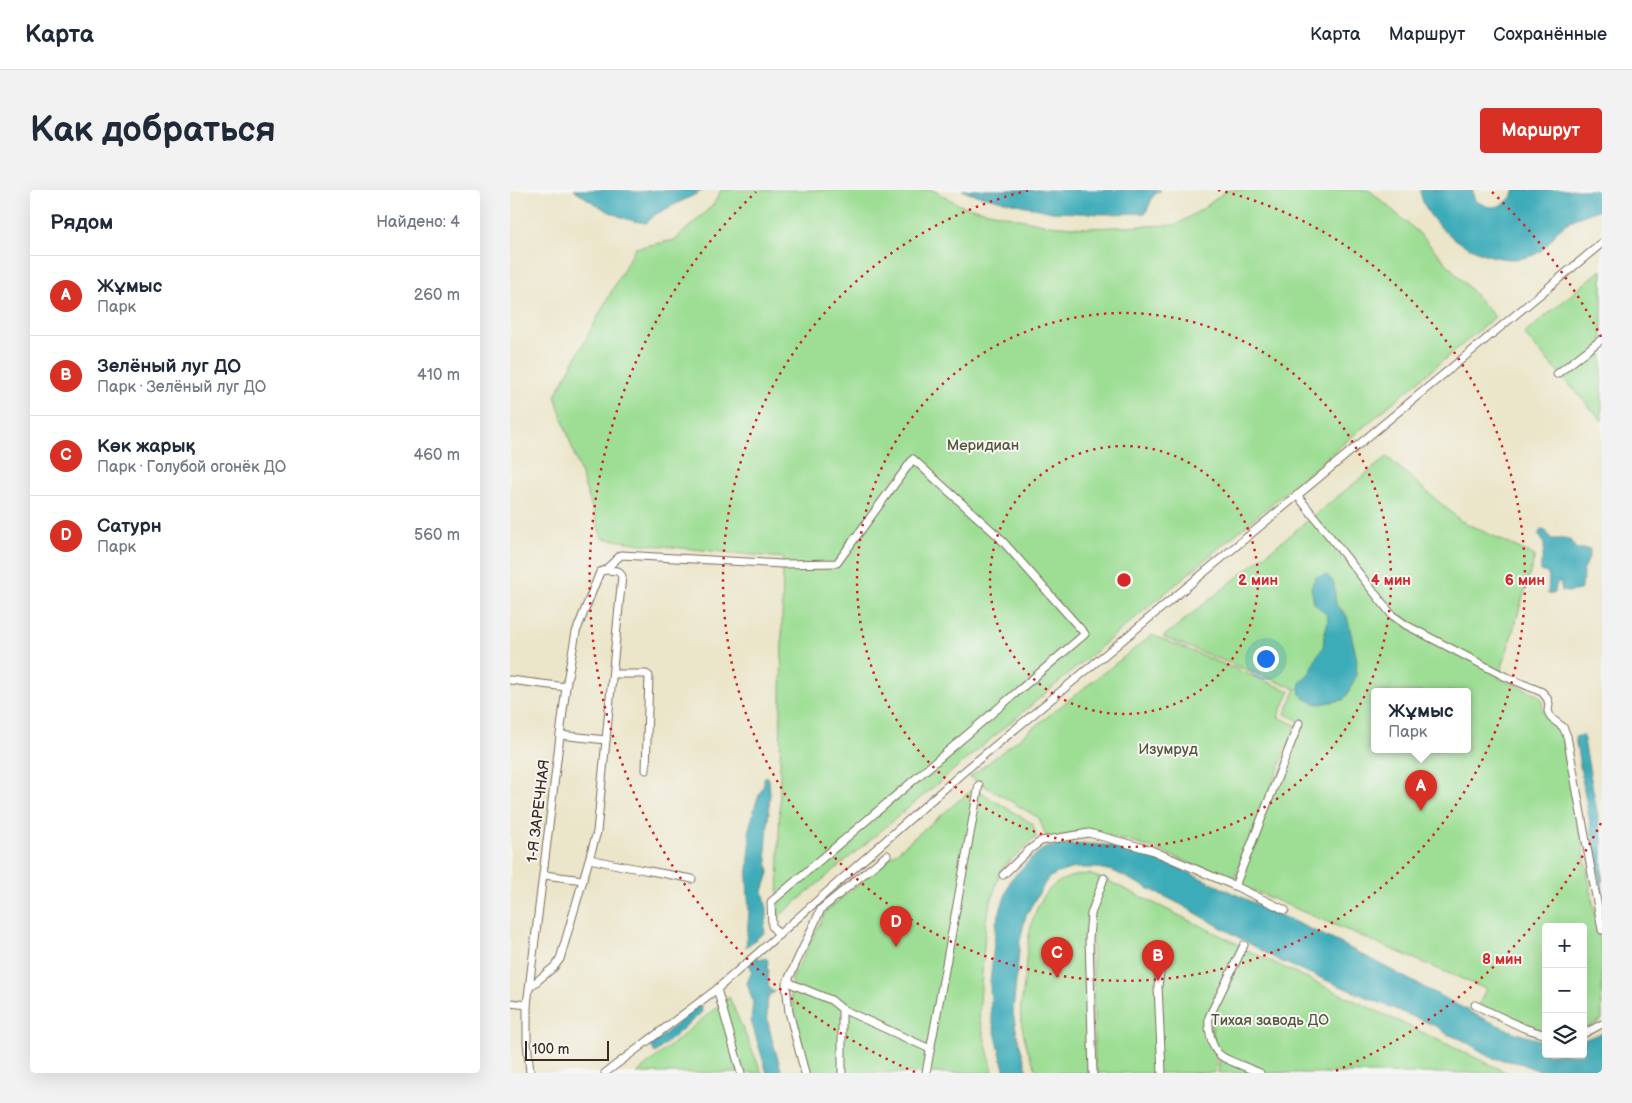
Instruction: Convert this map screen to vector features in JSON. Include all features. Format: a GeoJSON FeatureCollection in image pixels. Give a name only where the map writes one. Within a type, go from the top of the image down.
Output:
{"type":"FeatureCollection","features":[{"type":"Feature","properties":{"kind":"street"},"geometry":{"type":"LineString","coordinates":[[605,1073],[717,989],[961,774],[1602,243]]}},
{"type":"Feature","properties":{"kind":"street"},"geometry":{"type":"LineString","coordinates":[[1557,374],[1602,338]]}},
{"type":"Feature","properties":{"kind":"street","name":"1-Я ЗАРЕЧНАЯ"},"geometry":{"type":"LineString","coordinates":[[530,1073],[527,1042],[527,1005],[566,687],[576,632],[600,572],[605,570],[621,555],[782,564],[837,563],[914,459],[998,536],[1085,634],[770,902],[772,926],[779,936]]}},
{"type":"Feature","properties":{"kind":"street"},"geometry":{"type":"LineString","coordinates":[[1297,495],[1392,615],[1406,625],[1504,676],[1542,692],[1547,698],[1549,704],[1548,711],[1551,718],[1563,727],[1567,736],[1602,930]]}},
{"type":"Feature","properties":{"kind":"street"},"geometry":{"type":"LineString","coordinates":[[530,987],[559,962],[597,832],[622,576],[618,571],[605,570]]}},
{"type":"Feature","properties":{"kind":"street"},"geometry":{"type":"LineString","coordinates":[[612,674],[646,674],[649,676],[646,770]]}},
{"type":"Feature","properties":{"kind":"street"},"geometry":{"type":"LineString","coordinates":[[510,680],[566,687]]}},
{"type":"Feature","properties":{"kind":"street"},"geometry":{"type":"LineString","coordinates":[[1235,886],[1299,723]]}},
{"type":"Feature","properties":{"kind":"street"},"geometry":{"type":"LineString","coordinates":[[560,735],[606,740]]}},
{"type":"Feature","properties":{"kind":"street"},"geometry":{"type":"LineString","coordinates":[[926,1073],[979,785]]}},
{"type":"Feature","properties":{"kind":"street"},"geometry":{"type":"LineString","coordinates":[[1003,875],[1029,850],[1041,842],[1089,833],[1151,850],[1285,910]]}},
{"type":"Feature","properties":{"kind":"street"},"geometry":{"type":"LineString","coordinates":[[805,1073],[789,1012],[786,984],[789,980],[788,976],[821,909],[887,855]]}},
{"type":"Feature","properties":{"kind":"street"},"geometry":{"type":"LineString","coordinates":[[590,859],[692,879]]}},
{"type":"Feature","properties":{"kind":"street"},"geometry":{"type":"LineString","coordinates":[[544,875],[583,880]]}},
{"type":"Feature","properties":{"kind":"street"},"geometry":{"type":"LineString","coordinates":[[1093,1073],[1090,914],[1104,878]]}},
{"type":"Feature","properties":{"kind":"street"},"geometry":{"type":"LineString","coordinates":[[1244,945],[1208,1022],[1213,1044],[1219,1055],[1260,1073]]}},
{"type":"Feature","properties":{"kind":"street"},"geometry":{"type":"LineString","coordinates":[[1160,966],[1158,986],[1162,1073]]}},
{"type":"Feature","properties":{"kind":"street"},"geometry":{"type":"LineString","coordinates":[[789,980],[792,984],[831,1000],[842,1009],[930,1049]]}},
{"type":"Feature","properties":{"kind":"street"},"geometry":{"type":"LineString","coordinates":[[717,989],[741,1073]]}},
{"type":"Feature","properties":{"kind":"street"},"geometry":{"type":"LineString","coordinates":[[510,1003],[527,1005]]}},
{"type":"Feature","properties":{"kind":"street"},"geometry":{"type":"LineString","coordinates":[[1475,1005],[1524,1028],[1542,1034]]}},
{"type":"Feature","properties":{"kind":"street"},"geometry":{"type":"LineString","coordinates":[[842,1009],[842,1073]]}},
{"type":"Feature","properties":{"kind":"street"},"geometry":{"type":"LineString","coordinates":[[1587,1032],[1602,1024]]}},
{"type":"Feature","properties":{"kind":"green space","name":"Меридиан"},"geometry":{"type":"Polygon","coordinates":[[[721,190],[933,190],[962,206],[1047,225],[1086,228],[1176,225],[1204,208],[1227,190],[1369,190],[1420,234],[1495,317],[778,917],[783,558],[642,544],[602,538],[555,396],[635,248],[675,240],[714,204],[721,190]]]}},
{"type":"Feature","properties":{"kind":"green space"},"geometry":{"type":"Polygon","coordinates":[[[1602,269],[1602,421],[1524,334],[1602,269]]]}},
{"type":"Feature","properties":{"kind":"green space"},"geometry":{"type":"Polygon","coordinates":[[[1387,457],[1461,521],[1535,556],[1499,678],[1537,694],[1542,699],[1543,711],[1550,723],[1560,732],[1563,740],[1602,952],[1602,1020],[1587,1028],[1587,923],[1542,923],[1542,1031],[1524,1025],[1479,1004],[1486,989],[1235,883],[1301,722],[1285,714],[1296,689],[1163,637],[1387,457]]]}},
{"type":"Feature","properties":{"kind":"green space","name":"Изумруд"},"geometry":{"type":"Polygon","coordinates":[[[1152,635],[1290,691],[1278,717],[1296,725],[1233,881],[1153,848],[1089,831],[1047,839],[1039,818],[970,777],[1152,635]]]}},
{"type":"Feature","properties":{"kind":"green space"},"geometry":{"type":"Polygon","coordinates":[[[974,788],[1033,824],[1036,837],[1001,869],[986,918],[979,1016],[993,1073],[809,1073],[790,992],[793,977],[826,911],[974,788]]]}},
{"type":"Feature","properties":{"kind":"green space"},"geometry":{"type":"Polygon","coordinates":[[[1088,874],[1103,879],[1089,915],[1092,1073],[1038,1073],[1027,1047],[1021,1014],[1028,946],[1033,920],[1044,896],[1052,887],[1060,881],[1088,874]]]}},
{"type":"Feature","properties":{"kind":"green space"},"geometry":{"type":"Polygon","coordinates":[[[1104,879],[1242,946],[1208,1016],[1218,1055],[1215,1073],[1095,1073],[1092,914],[1104,879]]]}},
{"type":"Feature","properties":{"kind":"green space","name":"Тихая заводь ДО"},"geometry":{"type":"Polygon","coordinates":[[[1245,949],[1508,1073],[1218,1073],[1220,1058],[1215,1043],[1211,1018],[1245,949]]]}},
{"type":"Feature","properties":{"kind":"green space"},"geometry":{"type":"Polygon","coordinates":[[[729,997],[762,1073],[637,1073],[729,997]]]}},
{"type":"Feature","properties":{"kind":"water"},"geometry":{"type":"Polygon","coordinates":[[[574,190],[627,190],[636,192],[704,190],[656,214],[647,223],[618,216],[574,190]]]}},
{"type":"Feature","properties":{"kind":"water"},"geometry":{"type":"Polygon","coordinates":[[[962,190],[1161,190],[1153,196],[1146,213],[1106,214],[1052,212],[962,190]]]}},
{"type":"Feature","properties":{"kind":"water"},"geometry":{"type":"Polygon","coordinates":[[[1420,190],[1473,190],[1475,200],[1486,206],[1495,207],[1504,204],[1511,198],[1515,190],[1602,190],[1602,208],[1564,225],[1542,250],[1531,256],[1515,259],[1498,258],[1463,244],[1447,233],[1434,220],[1425,205],[1420,190]]]}},
{"type":"Feature","properties":{"kind":"water"},"geometry":{"type":"Polygon","coordinates":[[[1541,530],[1546,531],[1551,539],[1567,539],[1571,541],[1576,549],[1590,549],[1580,590],[1562,591],[1560,581],[1557,583],[1554,594],[1548,594],[1549,578],[1547,573],[1541,571],[1544,543],[1538,535],[1541,530]]]}},
{"type":"Feature","properties":{"kind":"water"},"geometry":{"type":"Polygon","coordinates":[[[1327,575],[1334,583],[1336,604],[1347,616],[1357,660],[1356,676],[1343,700],[1320,704],[1304,698],[1300,694],[1299,688],[1300,683],[1311,671],[1317,656],[1323,648],[1328,621],[1327,615],[1314,603],[1311,587],[1316,577],[1327,575]]]}},
{"type":"Feature","properties":{"kind":"water"},"geometry":{"type":"Polygon","coordinates":[[[1583,735],[1602,839],[1602,893],[1575,737],[1583,735]]]}},
{"type":"Feature","properties":{"kind":"water"},"geometry":{"type":"Polygon","coordinates":[[[767,776],[770,793],[766,853],[769,873],[763,891],[767,918],[764,927],[765,932],[746,947],[749,912],[747,880],[750,847],[749,829],[757,800],[764,784],[764,778],[767,776]]]}},
{"type":"Feature","properties":{"kind":"water"},"geometry":{"type":"Polygon","coordinates":[[[1091,844],[1117,846],[1149,854],[1340,943],[1482,1018],[1516,1033],[1542,1041],[1542,1058],[1587,1058],[1587,1039],[1602,1033],[1602,1067],[1584,1073],[1561,1073],[1537,1070],[1520,1063],[1492,1058],[1463,1040],[1447,1034],[1438,1027],[1280,961],[1180,904],[1113,871],[1097,868],[1074,868],[1048,878],[1026,915],[1020,941],[1013,1012],[1017,1035],[1028,1073],[1005,1073],[991,1015],[990,983],[996,923],[1011,879],[1035,855],[1045,848],[1062,845],[1091,844]]]}},
{"type":"Feature","properties":{"kind":"water"},"geometry":{"type":"Polygon","coordinates":[[[757,956],[759,959],[766,958],[768,960],[769,989],[775,992],[769,995],[767,1013],[782,1073],[767,1073],[751,1021],[753,1002],[747,983],[752,971],[749,963],[757,956]]]}},
{"type":"Feature","properties":{"kind":"water"},"geometry":{"type":"Polygon","coordinates":[[[701,1005],[702,1012],[655,1053],[651,1046],[701,1005]]]}},
{"type":"Feature","properties":{"kind":"place","name":"Жұмыс"},"geometry":{"type":"Point","coordinates":[1421,811]}},
{"type":"Feature","properties":{"kind":"place","name":"Сатурн"},"geometry":{"type":"Point","coordinates":[896,947]}},
{"type":"Feature","properties":{"kind":"place","name":"Көк жарық"},"geometry":{"type":"Point","coordinates":[1057,978]}},
{"type":"Feature","properties":{"kind":"place","name":"Зелёный луг ДО"},"geometry":{"type":"Point","coordinates":[1158,981]}}]}
